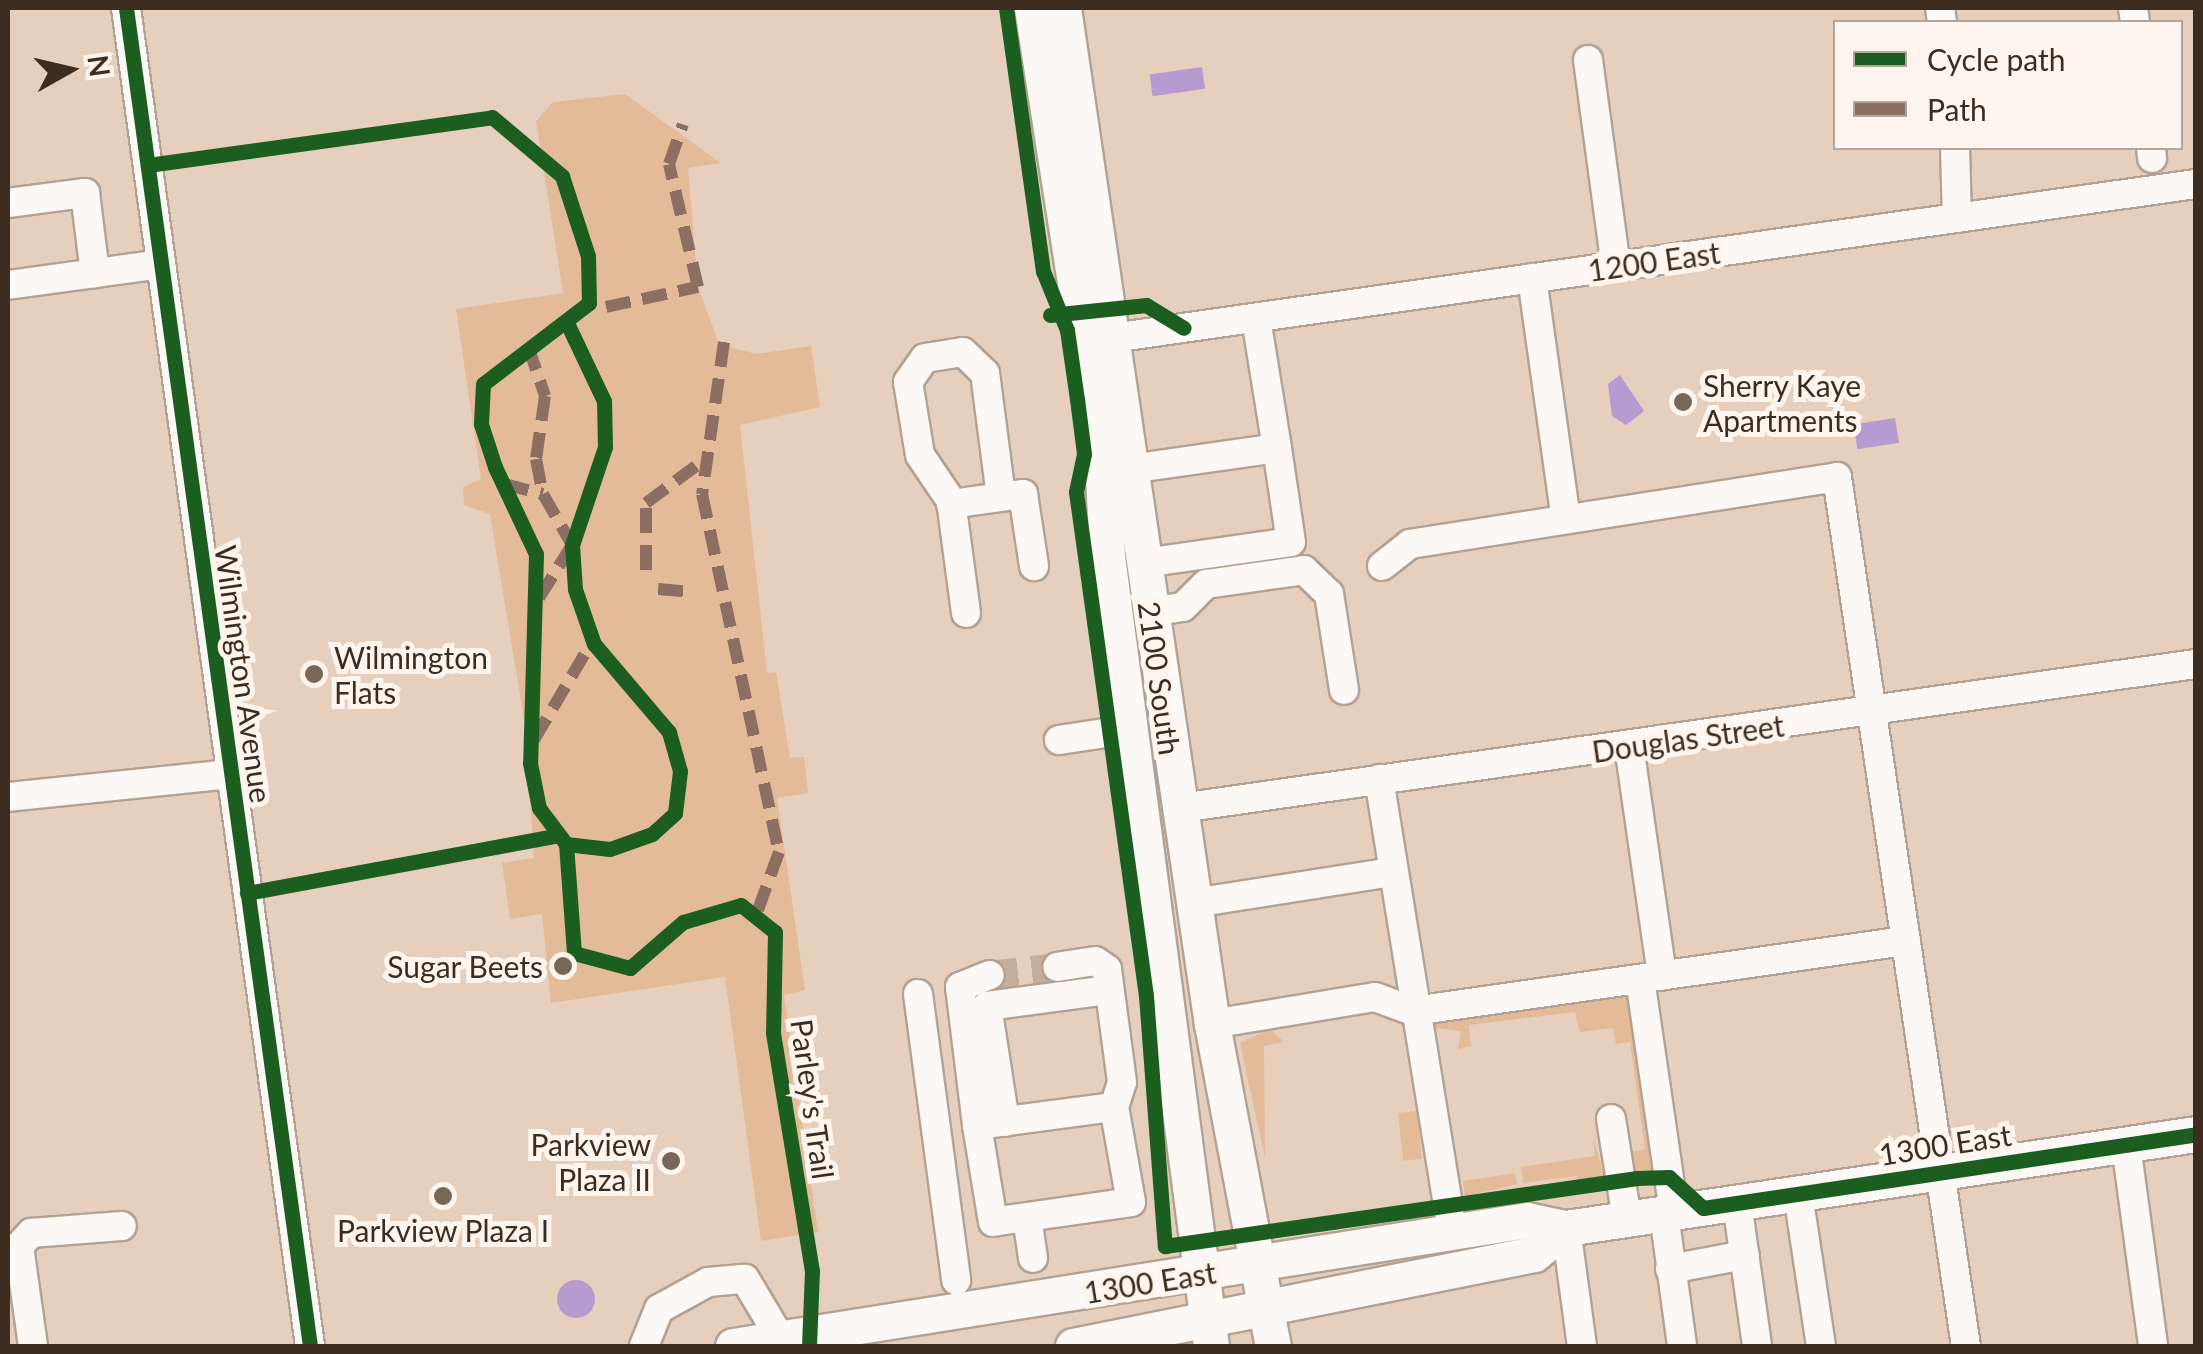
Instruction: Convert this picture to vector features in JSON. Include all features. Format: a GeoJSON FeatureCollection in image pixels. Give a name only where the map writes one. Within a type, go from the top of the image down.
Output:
{"type":"FeatureCollection","features":[{"type":"Feature","properties":{"kind":"main road","name":"2100 South"},"geometry":{"type":"LineString","coordinates":[[1032,8],[1100,438],[1107,556],[1205,1274],[1210,1336]]}},
{"type":"Feature","properties":{"kind":"main road","name":"2100 South"},"geometry":{"type":"LineString","coordinates":[[1063,8],[1212,1024],[1270,1330]]}},
{"type":"Feature","properties":{"kind":"main road"},"geometry":{"type":"LineString","coordinates":[[1040,67],[1056,76],[1070,163],[1086,182]]}},
{"type":"Feature","properties":{"kind":"main road"},"geometry":{"type":"LineString","coordinates":[[1107,556],[1130,598],[1159,789],[1180,808]]}},
{"type":"Feature","properties":{"kind":"main road","name":"1300 East"},"geometry":{"type":"LineString","coordinates":[[733,1346],[1526,1220],[1566,1228],[2196,1134]]}},
{"type":"Feature","properties":{"kind":"main road","name":"1300 East"},"geometry":{"type":"LineString","coordinates":[[1073,1346],[1270,1330],[1534,1254],[1566,1228]]}},
{"type":"Feature","properties":{"kind":"street","name":"Wilmington Avenue"},"geometry":{"type":"LineString","coordinates":[[126,8],[310,1346]]}},
{"type":"Feature","properties":{"kind":"street"},"geometry":{"type":"LineString","coordinates":[[1588,60],[1616,266]]}},
{"type":"Feature","properties":{"kind":"street"},"geometry":{"type":"LineString","coordinates":[[1955,150],[1957,218]]}},
{"type":"Feature","properties":{"kind":"street","name":"1200 East"},"geometry":{"type":"LineString","coordinates":[[1112,338],[2196,184]]}},
{"type":"Feature","properties":{"kind":"street"},"geometry":{"type":"LineString","coordinates":[[8,204],[85,193],[95,273]]}},
{"type":"Feature","properties":{"kind":"street"},"geometry":{"type":"LineString","coordinates":[[8,285],[162,264]]}},
{"type":"Feature","properties":{"kind":"street"},"geometry":{"type":"LineString","coordinates":[[1532,278],[1566,520]]}},
{"type":"Feature","properties":{"kind":"street"},"geometry":{"type":"LineString","coordinates":[[1144,563],[1292,542],[1256,318]]}},
{"type":"Feature","properties":{"kind":"street"},"geometry":{"type":"LineString","coordinates":[[966,613],[948,496],[920,455],[908,382],[925,358],[963,352],[985,374],[1001,496]]}},
{"type":"Feature","properties":{"kind":"street"},"geometry":{"type":"LineString","coordinates":[[1130,469],[1277,448]]}},
{"type":"Feature","properties":{"kind":"street"},"geometry":{"type":"LineString","coordinates":[[1382,566],[1410,544],[1837,477],[1966,1346]]}},
{"type":"Feature","properties":{"kind":"street"},"geometry":{"type":"LineString","coordinates":[[948,496],[1023,494],[1034,566]]}},
{"type":"Feature","properties":{"kind":"street"},"geometry":{"type":"LineString","coordinates":[[1150,612],[1183,607],[1206,584],[1304,570],[1329,594],[1344,690]]}},
{"type":"Feature","properties":{"kind":"street","name":"Douglas Street"},"geometry":{"type":"LineString","coordinates":[[1180,808],[2196,664]]}},
{"type":"Feature","properties":{"kind":"street"},"geometry":{"type":"LineString","coordinates":[[1059,740],[1132,730]]}},
{"type":"Feature","properties":{"kind":"street"},"geometry":{"type":"LineString","coordinates":[[1629,746],[1651,977],[1670,1269],[1682,1346]]}},
{"type":"Feature","properties":{"kind":"street"},"geometry":{"type":"LineString","coordinates":[[8,798],[229,774]]}},
{"type":"Feature","properties":{"kind":"street"},"geometry":{"type":"LineString","coordinates":[[1379,779],[1413,1011],[1452,1234]]}},
{"type":"Feature","properties":{"kind":"street"},"geometry":{"type":"LineString","coordinates":[[1194,903],[1393,872]]}},
{"type":"Feature","properties":{"kind":"street"},"geometry":{"type":"LineString","coordinates":[[1212,1024],[1375,997],[1413,1011],[1906,942]]}},
{"type":"Feature","properties":{"kind":"street"},"geometry":{"type":"LineString","coordinates":[[1057,967],[1095,961],[1107,968],[1121,1075],[1114,1107],[1131,1202],[994,1222],[988,1006],[1109,990]]}},
{"type":"Feature","properties":{"kind":"street"},"geometry":{"type":"LineString","coordinates":[[990,975],[960,986],[991,1123]]}},
{"type":"Feature","properties":{"kind":"street"},"geometry":{"type":"LineString","coordinates":[[918,994],[956,1280]]}},
{"type":"Feature","properties":{"kind":"street"},"geometry":{"type":"LineString","coordinates":[[991,1123],[1114,1107]]}},
{"type":"Feature","properties":{"kind":"street"},"geometry":{"type":"LineString","coordinates":[[1611,1119],[1627,1219]]}},
{"type":"Feature","properties":{"kind":"street"},"geometry":{"type":"LineString","coordinates":[[2126,1145],[2149,1346]]}},
{"type":"Feature","properties":{"kind":"street"},"geometry":{"type":"LineString","coordinates":[[1798,1194],[1821,1346]]}},
{"type":"Feature","properties":{"kind":"street"},"geometry":{"type":"LineString","coordinates":[[1737,1203],[1757,1346]]}},
{"type":"Feature","properties":{"kind":"street"},"geometry":{"type":"LineString","coordinates":[[1027,1217],[1033,1258]]}},
{"type":"Feature","properties":{"kind":"street"},"geometry":{"type":"LineString","coordinates":[[33,1346],[19,1246],[31,1233],[122,1226]]}},
{"type":"Feature","properties":{"kind":"street"},"geometry":{"type":"LineString","coordinates":[[1566,1228],[1582,1346]]}},
{"type":"Feature","properties":{"kind":"street"},"geometry":{"type":"LineString","coordinates":[[1670,1269],[1745,1255]]}},
{"type":"Feature","properties":{"kind":"street"},"geometry":{"type":"LineString","coordinates":[[644,1346],[659,1309],[708,1282],[745,1279],[779,1336]]}},
{"type":"Feature","properties":{"kind":"shaded area"},"geometry":{"type":"Polygon","coordinates":[[[1202,67],[1205,89],[1153,96],[1150,74],[1202,67]]]}},
{"type":"Feature","properties":{"kind":"shaded area"},"geometry":{"type":"Polygon","coordinates":[[[625,94],[721,163],[688,168],[698,287],[719,344],[756,354],[811,346],[820,407],[740,425],[767,673],[776,672],[790,758],[804,757],[808,793],[777,798],[805,990],[784,995],[818,1232],[761,1241],[725,977],[551,1003],[542,914],[510,919],[502,863],[534,858],[526,731],[490,514],[464,505],[463,487],[481,479],[456,309],[563,293],[536,121],[553,102],[625,94]]]}},
{"type":"Feature","properties":{"kind":"shaded area"},"geometry":{"type":"Polygon","coordinates":[[[1620,375],[1644,411],[1626,425],[1612,416],[1608,384],[1620,375]]]}},
{"type":"Feature","properties":{"kind":"shaded area"},"geometry":{"type":"Polygon","coordinates":[[[1895,418],[1899,443],[1857,449],[1854,425],[1895,418]]]}},
{"type":"Feature","properties":{"kind":"shaded area"},"geometry":{"type":"Polygon","coordinates":[[[1628,993],[1661,1175],[1635,1172],[1631,1152],[1645,1149],[1630,1042],[1616,1044],[1613,1028],[1580,1032],[1575,1012],[1469,1025],[1471,1046],[1458,1049],[1461,1031],[1436,1028],[1432,1045],[1428,1019],[1628,993]]]}},
{"type":"Feature","properties":{"kind":"shaded area"},"geometry":{"type":"Polygon","coordinates":[[[1270,1029],[1284,1042],[1264,1046],[1265,1158],[1240,1043],[1270,1029]]]}},
{"type":"Feature","properties":{"kind":"shaded area"},"geometry":{"type":"Polygon","coordinates":[[[1417,1111],[1422,1159],[1403,1161],[1398,1113],[1417,1111]]]}},
{"type":"Feature","properties":{"kind":"shaded area"},"geometry":{"type":"Polygon","coordinates":[[[1593,1137],[1604,1176],[1579,1187],[1577,1176],[1523,1183],[1521,1167],[1595,1156],[1593,1137]]]}},
{"type":"Feature","properties":{"kind":"shaded area"},"geometry":{"type":"Polygon","coordinates":[[[1515,1173],[1517,1184],[1465,1196],[1463,1181],[1515,1173]]]}},
{"type":"Feature","properties":{"kind":"shaded area"},"geometry":{"type":"Polygon","coordinates":[[[576,1280],[589,1286],[595,1299],[589,1312],[576,1318],[563,1312],[557,1299],[563,1286],[576,1280]]]}},
{"type":"Feature","properties":{"kind":"tunnel"},"geometry":{"type":"LineString","coordinates":[[990,975],[1057,967]]}},
{"type":"Feature","properties":{"kind":"marked path"},"geometry":{"type":"LineString","coordinates":[[606,307],[698,287],[669,164],[683,124]]}},
{"type":"Feature","properties":{"kind":"marked path"},"geometry":{"type":"LineString","coordinates":[[724,342],[702,494],[779,852],[758,910]]}},
{"type":"Feature","properties":{"kind":"marked path"},"geometry":{"type":"LineString","coordinates":[[528,346],[545,396],[536,459],[543,494]]}},
{"type":"Feature","properties":{"kind":"marked path"},"geometry":{"type":"LineString","coordinates":[[646,570],[646,503],[704,460]]}},
{"type":"Feature","properties":{"kind":"marked path"},"geometry":{"type":"LineString","coordinates":[[504,484],[543,494],[572,545],[539,598]]}},
{"type":"Feature","properties":{"kind":"marked path"},"geometry":{"type":"LineString","coordinates":[[658,589],[694,592]]}},
{"type":"Feature","properties":{"kind":"marked path"},"geometry":{"type":"LineString","coordinates":[[534,740],[593,640]]}},
{"type":"Feature","properties":{"kind":"cycle path"},"geometry":{"type":"LineString","coordinates":[[126,8],[310,1346]]}},
{"type":"Feature","properties":{"kind":"cycle path"},"geometry":{"type":"LineString","coordinates":[[1006,8],[1043,271],[1067,330],[1077,399],[1084,454],[1076,492],[1146,996],[1165,1246],[1637,1178],[1669,1177],[1703,1208],[2196,1134]]}},
{"type":"Feature","properties":{"kind":"cycle path","name":"Parley's Trail"},"geometry":{"type":"LineString","coordinates":[[148,165],[492,117],[562,176],[588,256],[589,303],[483,384],[481,424],[495,467],[536,554],[530,763],[539,808],[566,844],[574,953],[630,968],[683,922],[741,905],[775,932],[773,1033],[812,1271],[809,1346]]}},
{"type":"Feature","properties":{"kind":"cycle path"},"geometry":{"type":"LineString","coordinates":[[1050,315],[1146,305],[1184,328]]}},
{"type":"Feature","properties":{"kind":"cycle path"},"geometry":{"type":"LineString","coordinates":[[566,844],[610,849],[652,834],[675,813],[680,771],[669,732],[594,644],[575,589],[572,545],[605,447],[604,401],[567,323]]}},
{"type":"Feature","properties":{"kind":"cycle path"},"geometry":{"type":"LineString","coordinates":[[247,893],[556,836]]}},
{"type":"Feature","properties":{"kind":"place","name":"Sherry Kaye Apartments"},"geometry":{"type":"Point","coordinates":[1683,402]}},
{"type":"Feature","properties":{"kind":"place","name":"Wilmington Flats"},"geometry":{"type":"Point","coordinates":[314,674]}},
{"type":"Feature","properties":{"kind":"place","name":"Sugar Beets"},"geometry":{"type":"Point","coordinates":[563,966]}},
{"type":"Feature","properties":{"kind":"place","name":"Parkview Plaza II"},"geometry":{"type":"Point","coordinates":[671,1161]}},
{"type":"Feature","properties":{"kind":"place","name":"Parkview Plaza I"},"geometry":{"type":"Point","coordinates":[443,1196]}}]}
